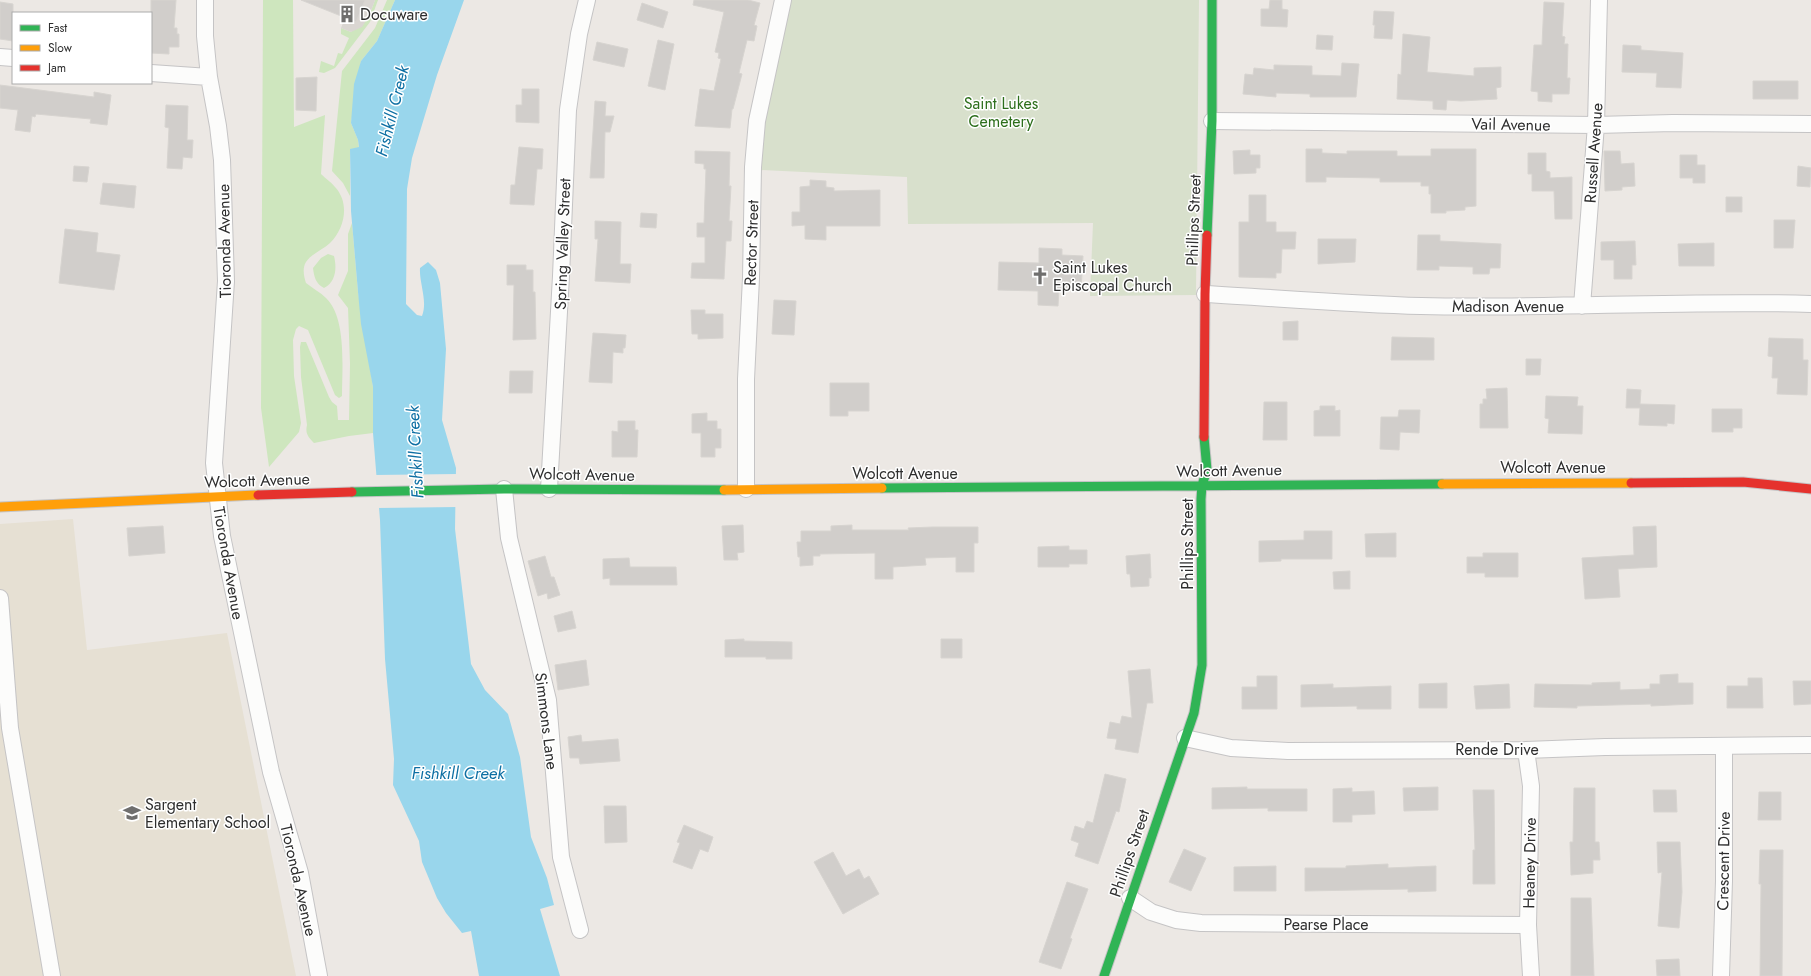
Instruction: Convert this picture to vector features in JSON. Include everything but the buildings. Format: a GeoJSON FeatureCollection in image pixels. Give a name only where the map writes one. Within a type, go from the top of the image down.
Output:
{"type":"FeatureCollection","features":[{"type":"Feature","properties":{"kind":"main road","name":"Phillips Street"},"geometry":{"type":"LineString","coordinates":[[1104,976],[1194,713],[1202,665],[1202,485],[1207,470],[1204,434],[1205,294],[1212,121],[1212,0]]}},
{"type":"Feature","properties":{"kind":"main road","name":"Wolcott Avenue"},"geometry":{"type":"LineString","coordinates":[[0,507],[238,494],[497,489],[746,489],[1743,482],[1811,489]]}},
{"type":"Feature","properties":{"kind":"street","name":"Tioronda Avenue"},"geometry":{"type":"LineString","coordinates":[[206,0],[205,36],[209,77],[218,126],[222,160],[226,280],[215,457],[217,496],[222,536],[271,772],[300,873],[319,976]]}},
{"type":"Feature","properties":{"kind":"street","name":"Spring Valley Street"},"geometry":{"type":"LineString","coordinates":[[549,489],[561,276],[568,110],[579,34],[587,0]]}},
{"type":"Feature","properties":{"kind":"street","name":"Rector Street"},"geometry":{"type":"LineString","coordinates":[[746,489],[746,379],[751,278],[753,167],[757,122],[783,0]]}},
{"type":"Feature","properties":{"kind":"street","name":"Russell Avenue"},"geometry":{"type":"LineString","coordinates":[[1582,306],[1596,125],[1599,0]]}},
{"type":"Feature","properties":{"kind":"street"},"geometry":{"type":"LineString","coordinates":[[0,57],[12,58]]}},
{"type":"Feature","properties":{"kind":"street"},"geometry":{"type":"LineString","coordinates":[[152,73],[209,77]]}},
{"type":"Feature","properties":{"kind":"street","name":"Vail Avenue"},"geometry":{"type":"LineString","coordinates":[[1212,121],[1596,125],[1673,123],[1811,124]]}},
{"type":"Feature","properties":{"kind":"street","name":"Madison Avenue"},"geometry":{"type":"LineString","coordinates":[[1205,294],[1420,306],[1582,306],[1759,302],[1811,304]]}},
{"type":"Feature","properties":{"kind":"street","name":"Simmons Lane"},"geometry":{"type":"LineString","coordinates":[[497,489],[548,700],[561,857],[580,930]]}},
{"type":"Feature","properties":{"kind":"street"},"geometry":{"type":"LineString","coordinates":[[0,598],[10,728],[52,976]]}},
{"type":"Feature","properties":{"kind":"street","name":"Rende Drive"},"geometry":{"type":"LineString","coordinates":[[1185,738],[1231,748],[1288,751],[1526,750],[1811,745]]}},
{"type":"Feature","properties":{"kind":"street","name":"Crescent Drive"},"geometry":{"type":"LineString","coordinates":[[1721,976],[1724,881],[1724,746]]}},
{"type":"Feature","properties":{"kind":"street","name":"Heaney Drive"},"geometry":{"type":"LineString","coordinates":[[1526,750],[1531,786],[1528,925],[1530,976]]}},
{"type":"Feature","properties":{"kind":"street","name":"Pearse Place"},"geometry":{"type":"LineString","coordinates":[[1130,898],[1151,912],[1176,920],[1201,923],[1528,925]]}},
{"type":"Feature","properties":{"kind":"shaded area"},"geometry":{"type":"Polygon","coordinates":[[[365,0],[375,0],[369,16],[362,27],[351,32],[341,28],[345,18],[356,22],[365,0]]]}},
{"type":"Feature","properties":{"kind":"shaded area","name":"Sargent Elementary School"},"geometry":{"type":"Polygon","coordinates":[[[73,519],[87,650],[227,633],[296,976],[0,976],[0,524],[73,519]]]}},
{"type":"Feature","properties":{"kind":"green space"},"geometry":{"type":"Polygon","coordinates":[[[263,0],[293,0],[294,127],[325,115],[321,174],[340,193],[344,208],[342,223],[335,237],[330,243],[308,259],[304,270],[306,283],[326,298],[333,307],[337,318],[342,344],[342,396],[339,398],[335,395],[308,330],[299,326],[296,329],[293,340],[294,376],[301,423],[299,432],[269,467],[261,408],[263,0]]]}},
{"type":"Feature","properties":{"kind":"green space"},"geometry":{"type":"Polygon","coordinates":[[[375,0],[378,0],[370,22],[335,68],[324,73],[319,72],[321,61],[334,66],[338,53],[342,54],[349,38],[341,34],[341,28],[351,32],[369,16],[375,0]]]}},
{"type":"Feature","properties":{"kind":"green space"},"geometry":{"type":"Polygon","coordinates":[[[387,0],[395,0],[377,41],[361,61],[351,123],[358,140],[359,148],[350,150],[350,196],[343,183],[332,171],[342,71],[375,28],[387,0]]]}},
{"type":"Feature","properties":{"kind":"green space","name":"Saint Lukes Cemetery"},"geometry":{"type":"Polygon","coordinates":[[[787,0],[1199,0],[1196,295],[1090,296],[1093,223],[908,224],[907,177],[760,170],[766,107],[787,0]]]}},
{"type":"Feature","properties":{"kind":"green space"},"geometry":{"type":"Polygon","coordinates":[[[352,223],[358,292],[373,387],[373,433],[314,443],[306,430],[307,425],[301,377],[301,342],[306,342],[329,397],[337,406],[338,420],[349,420],[350,364],[348,308],[338,295],[348,271],[348,234],[352,223]]]}},
{"type":"Feature","properties":{"kind":"green space"},"geometry":{"type":"Polygon","coordinates":[[[328,254],[334,256],[335,274],[331,282],[324,288],[316,280],[313,268],[321,258],[328,254]]]}},
{"type":"Feature","properties":{"kind":"water","name":"Fishkill Creek"},"geometry":{"type":"Polygon","coordinates":[[[395,0],[464,0],[437,75],[412,158],[407,189],[406,304],[417,315],[422,316],[424,310],[424,298],[420,268],[428,262],[436,270],[440,283],[446,349],[442,420],[456,468],[455,529],[471,664],[485,690],[508,714],[520,757],[531,837],[547,878],[554,905],[540,909],[560,976],[479,976],[471,931],[462,933],[446,913],[437,898],[422,862],[419,841],[393,785],[394,759],[385,659],[380,520],[373,433],[373,387],[361,324],[351,211],[350,149],[359,147],[358,140],[351,123],[354,84],[361,61],[377,41],[395,0]]]}},
{"type":"Feature","properties":{"kind":"pier"},"geometry":{"type":"Polygon","coordinates":[[[458,474],[458,507],[377,508],[374,475],[458,474]]]}},
{"type":"Feature","properties":{"kind":"traffic: fast"},"geometry":{"type":"LineString","coordinates":[[1207,235],[1212,121],[1212,0]]}},
{"type":"Feature","properties":{"kind":"traffic: fast"},"geometry":{"type":"LineString","coordinates":[[1104,976],[1194,713],[1202,665],[1201,499],[1202,485],[1207,470],[1204,437]]}},
{"type":"Feature","properties":{"kind":"traffic: fast"},"geometry":{"type":"LineString","coordinates":[[882,488],[1442,484]]}},
{"type":"Feature","properties":{"kind":"traffic: fast"},"geometry":{"type":"LineString","coordinates":[[352,492],[504,489],[724,490]]}},
{"type":"Feature","properties":{"kind":"traffic: slow"},"geometry":{"type":"LineString","coordinates":[[1442,484],[1631,483]]}},
{"type":"Feature","properties":{"kind":"traffic: slow"},"geometry":{"type":"LineString","coordinates":[[724,490],[882,488]]}},
{"type":"Feature","properties":{"kind":"traffic: slow"},"geometry":{"type":"LineString","coordinates":[[0,507],[258,495]]}},
{"type":"Feature","properties":{"kind":"traffic: jam"},"geometry":{"type":"LineString","coordinates":[[1204,437],[1207,235]]}},
{"type":"Feature","properties":{"kind":"traffic: jam"},"geometry":{"type":"LineString","coordinates":[[1631,483],[1743,482],[1811,489]]}},
{"type":"Feature","properties":{"kind":"traffic: jam"},"geometry":{"type":"LineString","coordinates":[[258,495],[352,492]]}},
{"type":"Feature","properties":{"kind":"place","name":"Docuware"},"geometry":{"type":"Point","coordinates":[347,14]}},
{"type":"Feature","properties":{"kind":"place","name":"Saint Lukes Episcopal Church"},"geometry":{"type":"Point","coordinates":[1040,276]}},
{"type":"Feature","properties":{"kind":"place","name":"Sargent Elementary School"},"geometry":{"type":"Point","coordinates":[132,813]}}]}
